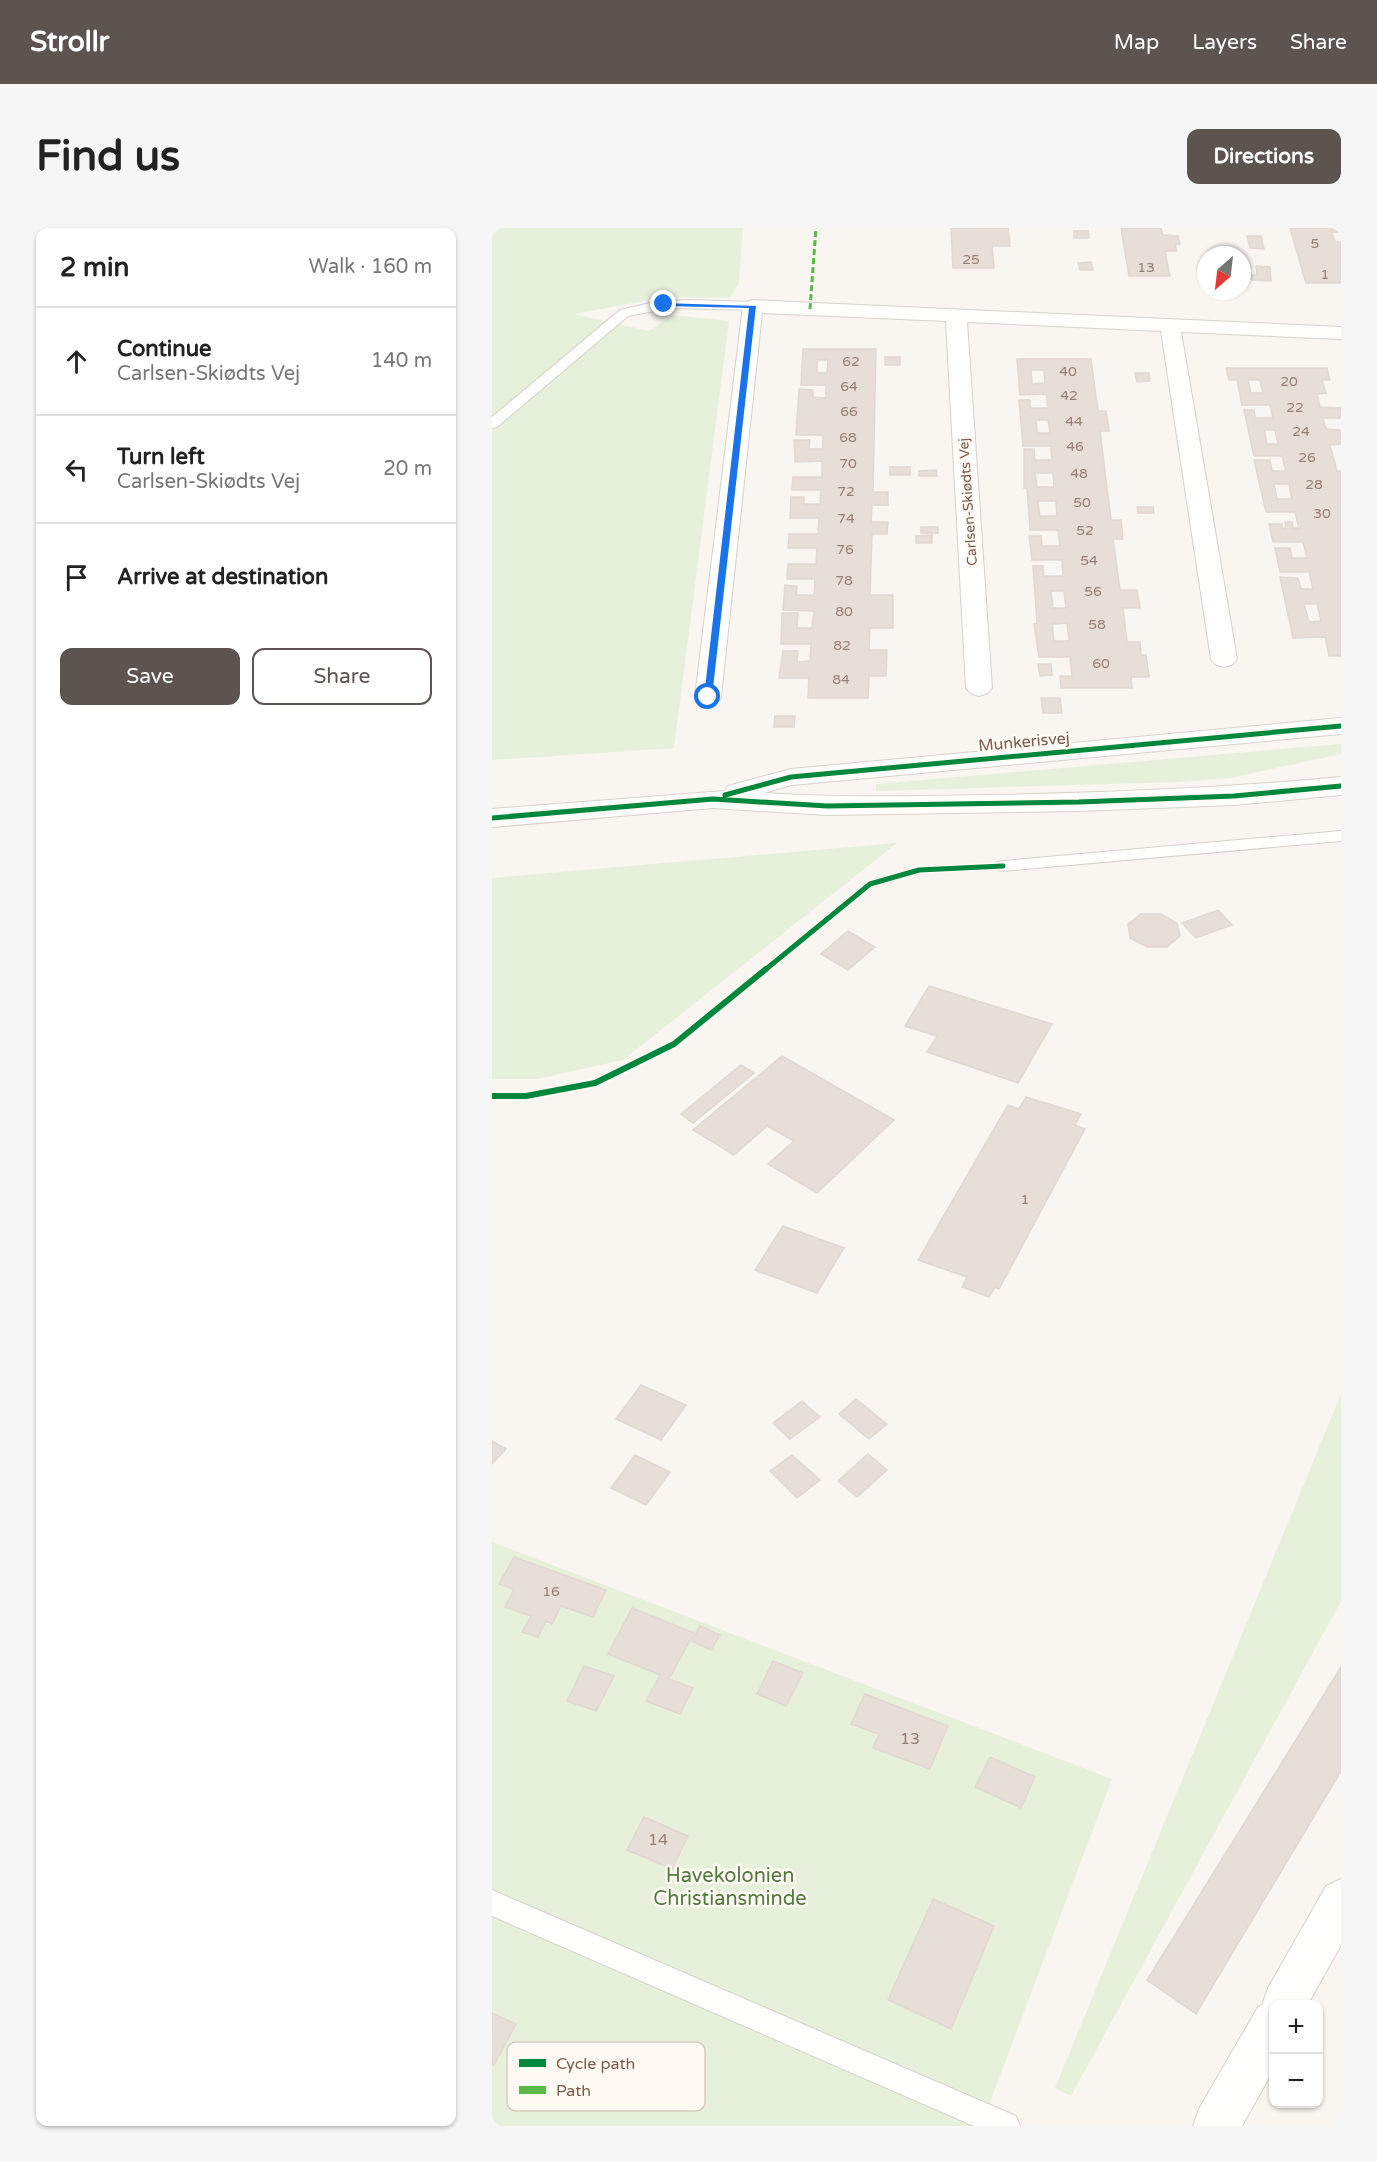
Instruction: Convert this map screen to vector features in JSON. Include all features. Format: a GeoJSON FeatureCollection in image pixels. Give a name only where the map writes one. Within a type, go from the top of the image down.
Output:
{"type":"FeatureCollection","features":[{"type":"Feature","properties":{"kind":"street"},"geometry":{"type":"LineString","coordinates":[[708,697],[753,306],[1341,333]]}},
{"type":"Feature","properties":{"kind":"street","name":"Carlsen-Skiødts Vej"},"geometry":{"type":"LineString","coordinates":[[956,316],[979,688]]}},
{"type":"Feature","properties":{"kind":"street"},"geometry":{"type":"LineString","coordinates":[[1170,325],[1224,659]]}},
{"type":"Feature","properties":{"kind":"street","name":"Munkerisvej"},"geometry":{"type":"LineString","coordinates":[[713,799],[791,777],[1341,726]]}},
{"type":"Feature","properties":{"kind":"street","name":"Munkerisvej"},"geometry":{"type":"LineString","coordinates":[[492,818],[713,799],[827,806],[1078,802],[1234,796],[1341,786]]}},
{"type":"Feature","properties":{"kind":"street"},"geometry":{"type":"LineString","coordinates":[[1286,2000],[1341,1901]]}},
{"type":"Feature","properties":{"kind":"street"},"geometry":{"type":"LineString","coordinates":[[1216,2126],[1269,2032]]}},
{"type":"Feature","properties":{"kind":"lane"},"geometry":{"type":"LineString","coordinates":[[492,424],[624,313],[638,308],[664,304],[753,306]]}},
{"type":"Feature","properties":{"kind":"lane"},"geometry":{"type":"LineString","coordinates":[[1003,866],[1341,836]]}},
{"type":"Feature","properties":{"kind":"lane"},"geometry":{"type":"LineString","coordinates":[[492,1903],[1006,2126]]}},
{"type":"Feature","properties":{"kind":"green space"},"geometry":{"type":"Polygon","coordinates":[[[492,228],[743,228],[739,283],[730,298],[666,297],[574,314],[649,331],[673,315],[729,321],[674,748],[492,760],[492,228]]]}},
{"type":"Feature","properties":{"kind":"green space"},"geometry":{"type":"Polygon","coordinates":[[[1341,744],[1341,754],[1230,778],[1178,782],[876,791],[876,784],[1341,744]]]}},
{"type":"Feature","properties":{"kind":"green space"},"geometry":{"type":"Polygon","coordinates":[[[897,843],[623,1060],[537,1079],[492,1079],[492,878],[897,843]]]}},
{"type":"Feature","properties":{"kind":"green space"},"geometry":{"type":"Polygon","coordinates":[[[1341,1394],[1341,1601],[1071,2096],[1055,2088],[1341,1394]]]}},
{"type":"Feature","properties":{"kind":"green space","name":"Havekolonien Christiansminde"},"geometry":{"type":"Polygon","coordinates":[[[492,1542],[1112,1779],[981,2126],[492,2126],[492,1542]]]}},
{"type":"Feature","properties":{"kind":"building"},"geometry":{"type":"Polygon","coordinates":[[[951,228],[1008,228],[1010,246],[992,246],[994,268],[953,268],[951,228]]]}},
{"type":"Feature","properties":{"kind":"building"},"geometry":{"type":"Polygon","coordinates":[[[1121,228],[1161,228],[1163,235],[1178,236],[1180,244],[1175,244],[1177,251],[1165,251],[1170,276],[1129,276],[1121,228]]]}},
{"type":"Feature","properties":{"kind":"building"},"geometry":{"type":"Polygon","coordinates":[[[1290,228],[1341,228],[1341,232],[1332,232],[1335,242],[1341,242],[1341,283],[1306,283],[1290,228]]]}},
{"type":"Feature","properties":{"kind":"building"},"geometry":{"type":"Polygon","coordinates":[[[1074,231],[1088,231],[1089,238],[1074,238],[1074,231]]]}},
{"type":"Feature","properties":{"kind":"building"},"geometry":{"type":"Polygon","coordinates":[[[1247,236],[1261,236],[1264,249],[1250,246],[1247,236]]]}},
{"type":"Feature","properties":{"kind":"building"},"geometry":{"type":"Polygon","coordinates":[[[1091,262],[1093,270],[1080,270],[1078,263],[1091,262]]]}},
{"type":"Feature","properties":{"kind":"building"},"geometry":{"type":"Polygon","coordinates":[[[1256,266],[1270,267],[1271,281],[1252,280],[1251,275],[1257,275],[1256,266]]]}},
{"type":"Feature","properties":{"kind":"building"},"geometry":{"type":"Polygon","coordinates":[[[803,349],[876,349],[873,492],[888,492],[888,505],[872,505],[871,522],[888,522],[887,534],[872,534],[870,595],[893,595],[893,628],[870,628],[869,650],[887,650],[886,676],[869,676],[868,698],[808,698],[809,678],[779,678],[783,651],[798,651],[797,662],[810,661],[811,644],[781,644],[782,613],[798,613],[797,628],[812,628],[814,611],[783,610],[785,585],[797,586],[796,595],[814,595],[815,579],[787,579],[788,564],[816,564],[817,548],[788,548],[789,534],[818,534],[819,518],[790,518],[791,497],[804,497],[804,504],[820,504],[821,490],[792,490],[793,477],[822,477],[822,461],[795,462],[794,440],[810,440],[809,449],[823,449],[823,435],[796,435],[799,389],[813,390],[813,397],[826,398],[826,385],[801,385],[803,349]],[[817,360],[817,373],[827,373],[828,360],[817,360]]]}},
{"type":"Feature","properties":{"kind":"building"},"geometry":{"type":"Polygon","coordinates":[[[885,357],[900,357],[900,365],[885,365],[885,357]]]}},
{"type":"Feature","properties":{"kind":"building"},"geometry":{"type":"Polygon","coordinates":[[[1017,359],[1091,359],[1098,411],[1106,411],[1109,431],[1100,431],[1111,520],[1121,520],[1123,539],[1113,539],[1120,590],[1137,590],[1140,608],[1123,608],[1127,642],[1140,642],[1141,655],[1146,655],[1149,677],[1131,677],[1132,688],[1061,688],[1060,676],[1072,676],[1070,657],[1039,657],[1034,624],[1037,623],[1033,566],[1043,566],[1044,576],[1063,576],[1062,560],[1032,560],[1029,536],[1041,536],[1042,546],[1060,546],[1058,530],[1030,530],[1027,488],[1024,488],[1024,449],[1034,449],[1035,460],[1052,460],[1051,446],[1023,446],[1019,400],[1030,400],[1030,408],[1048,408],[1046,394],[1020,395],[1017,359]],[[1031,370],[1032,384],[1045,383],[1044,370],[1031,370]],[[1036,420],[1037,433],[1050,433],[1048,420],[1036,420]],[[1035,473],[1037,487],[1054,487],[1053,473],[1035,473]],[[1038,501],[1040,516],[1057,516],[1056,501],[1038,501]],[[1051,591],[1053,608],[1066,608],[1064,591],[1051,591]],[[1067,623],[1052,624],[1054,641],[1069,641],[1067,623]]]}},
{"type":"Feature","properties":{"kind":"building"},"geometry":{"type":"Polygon","coordinates":[[[1226,368],[1327,368],[1330,380],[1322,380],[1326,393],[1317,394],[1320,407],[1341,408],[1341,418],[1323,418],[1326,429],[1341,430],[1341,444],[1330,445],[1337,471],[1341,471],[1341,656],[1329,656],[1325,637],[1293,638],[1280,577],[1298,578],[1301,589],[1313,589],[1309,572],[1280,572],[1275,548],[1290,548],[1292,558],[1307,558],[1303,542],[1273,542],[1269,524],[1282,524],[1282,528],[1286,528],[1285,522],[1292,522],[1293,528],[1299,528],[1295,512],[1266,512],[1254,460],[1270,460],[1272,471],[1286,471],[1282,456],[1254,456],[1244,410],[1254,410],[1255,418],[1273,418],[1270,405],[1242,405],[1237,380],[1229,380],[1226,368]],[[1248,380],[1251,393],[1263,393],[1260,380],[1248,380]],[[1264,430],[1267,444],[1278,444],[1275,430],[1264,430]],[[1274,484],[1277,499],[1292,499],[1289,484],[1274,484]],[[1304,604],[1309,622],[1321,621],[1317,604],[1304,604]]]}},
{"type":"Feature","properties":{"kind":"building"},"geometry":{"type":"Polygon","coordinates":[[[1135,373],[1149,373],[1150,381],[1137,382],[1135,373]]]}},
{"type":"Feature","properties":{"kind":"building"},"geometry":{"type":"Polygon","coordinates":[[[890,467],[910,467],[910,475],[890,475],[890,467]]]}},
{"type":"Feature","properties":{"kind":"building"},"geometry":{"type":"Polygon","coordinates":[[[936,470],[937,476],[919,476],[919,471],[936,470]]]}},
{"type":"Feature","properties":{"kind":"building"},"geometry":{"type":"Polygon","coordinates":[[[1137,507],[1153,507],[1154,513],[1138,513],[1137,507]]]}},
{"type":"Feature","properties":{"kind":"building"},"geometry":{"type":"Polygon","coordinates":[[[921,527],[938,527],[938,533],[921,533],[921,527]]]}},
{"type":"Feature","properties":{"kind":"building"},"geometry":{"type":"Polygon","coordinates":[[[932,535],[932,543],[916,543],[916,536],[932,535]]]}},
{"type":"Feature","properties":{"kind":"building"},"geometry":{"type":"Polygon","coordinates":[[[1038,664],[1051,664],[1052,675],[1040,676],[1038,664]]]}},
{"type":"Feature","properties":{"kind":"building"},"geometry":{"type":"Polygon","coordinates":[[[1041,698],[1060,698],[1062,713],[1043,713],[1041,698]]]}},
{"type":"Feature","properties":{"kind":"building"},"geometry":{"type":"Polygon","coordinates":[[[775,716],[795,716],[794,727],[774,727],[775,716]]]}},
{"type":"Feature","properties":{"kind":"building"},"geometry":{"type":"Polygon","coordinates":[[[1218,910],[1232,925],[1196,938],[1182,923],[1218,910]]]}},
{"type":"Feature","properties":{"kind":"building"},"geometry":{"type":"Polygon","coordinates":[[[1141,914],[1161,914],[1177,923],[1180,936],[1167,947],[1147,947],[1130,938],[1128,924],[1141,914]]]}},
{"type":"Feature","properties":{"kind":"building"},"geometry":{"type":"Polygon","coordinates":[[[848,931],[875,947],[848,970],[821,954],[848,931]]]}},
{"type":"Feature","properties":{"kind":"building"},"geometry":{"type":"Polygon","coordinates":[[[929,986],[1052,1024],[1018,1083],[927,1052],[937,1036],[905,1026],[929,986]]]}},
{"type":"Feature","properties":{"kind":"building"},"geometry":{"type":"Polygon","coordinates":[[[782,1056],[894,1120],[817,1193],[768,1164],[794,1141],[767,1126],[734,1155],[693,1130],[782,1056]]]}},
{"type":"Feature","properties":{"kind":"building"},"geometry":{"type":"Polygon","coordinates":[[[741,1065],[754,1073],[693,1123],[681,1114],[741,1065]]]}},
{"type":"Feature","properties":{"kind":"building"},"geometry":{"type":"Polygon","coordinates":[[[1026,1097],[1081,1114],[1075,1125],[1085,1129],[999,1289],[995,1287],[989,1297],[962,1287],[967,1277],[918,1260],[1008,1105],[1019,1109],[1026,1097]]]}},
{"type":"Feature","properties":{"kind":"building"},"geometry":{"type":"Polygon","coordinates":[[[783,1226],[844,1248],[817,1293],[755,1270],[783,1226]]]}},
{"type":"Feature","properties":{"kind":"building"},"geometry":{"type":"Polygon","coordinates":[[[641,1385],[686,1405],[661,1440],[616,1419],[641,1385]]]}},
{"type":"Feature","properties":{"kind":"building"},"geometry":{"type":"Polygon","coordinates":[[[856,1399],[887,1424],[869,1439],[839,1414],[856,1399]]]}},
{"type":"Feature","properties":{"kind":"building"},"geometry":{"type":"Polygon","coordinates":[[[802,1401],[820,1417],[790,1439],[773,1423],[802,1401]]]}},
{"type":"Feature","properties":{"kind":"building"},"geometry":{"type":"Polygon","coordinates":[[[492,1441],[506,1449],[492,1464],[492,1441]]]}},
{"type":"Feature","properties":{"kind":"building"},"geometry":{"type":"Polygon","coordinates":[[[868,1454],[887,1470],[857,1497],[838,1481],[868,1454]]]}},
{"type":"Feature","properties":{"kind":"building"},"geometry":{"type":"Polygon","coordinates":[[[635,1455],[670,1472],[646,1505],[611,1488],[635,1455]]]}},
{"type":"Feature","properties":{"kind":"building"},"geometry":{"type":"Polygon","coordinates":[[[792,1455],[820,1480],[797,1498],[770,1471],[792,1455]]]}},
{"type":"Feature","properties":{"kind":"building"},"geometry":{"type":"Polygon","coordinates":[[[514,1557],[606,1590],[593,1617],[561,1606],[552,1624],[546,1621],[538,1637],[522,1632],[531,1616],[505,1607],[514,1589],[499,1584],[514,1557]]]}},
{"type":"Feature","properties":{"kind":"building"},"geometry":{"type":"Polygon","coordinates":[[[632,1608],[694,1633],[669,1679],[693,1688],[680,1714],[646,1701],[660,1675],[608,1654],[632,1608]]]}},
{"type":"Feature","properties":{"kind":"building"},"geometry":{"type":"Polygon","coordinates":[[[700,1626],[720,1635],[711,1650],[692,1641],[700,1626]]]}},
{"type":"Feature","properties":{"kind":"building"},"geometry":{"type":"Polygon","coordinates":[[[773,1661],[803,1673],[786,1706],[757,1694],[773,1661]]]}},
{"type":"Feature","properties":{"kind":"building"},"geometry":{"type":"Polygon","coordinates":[[[584,1666],[614,1676],[596,1711],[567,1701],[584,1666]]]}},
{"type":"Feature","properties":{"kind":"building"},"geometry":{"type":"Polygon","coordinates":[[[1341,1667],[1341,1771],[1196,2014],[1147,1980],[1341,1667]]]}},
{"type":"Feature","properties":{"kind":"building"},"geometry":{"type":"Polygon","coordinates":[[[865,1694],[948,1726],[930,1769],[873,1748],[879,1734],[851,1724],[865,1694]]]}},
{"type":"Feature","properties":{"kind":"building"},"geometry":{"type":"Polygon","coordinates":[[[990,1757],[1035,1777],[1021,1808],[975,1787],[990,1757]]]}},
{"type":"Feature","properties":{"kind":"building"},"geometry":{"type":"Polygon","coordinates":[[[644,1817],[688,1836],[672,1869],[627,1850],[644,1817]]]}},
{"type":"Feature","properties":{"kind":"building"},"geometry":{"type":"Polygon","coordinates":[[[933,1899],[994,1926],[951,2029],[888,2000],[933,1899]]]}},
{"type":"Feature","properties":{"kind":"building"},"geometry":{"type":"Polygon","coordinates":[[[492,2013],[516,2024],[494,2065],[492,2064],[492,2013]]]}},
{"type":"Feature","properties":{"kind":"marked path"},"geometry":{"type":"LineString","coordinates":[[810,309],[816,228]]}},
{"type":"Feature","properties":{"kind":"cycle path"},"geometry":{"type":"LineString","coordinates":[[725,795],[791,777],[1341,726]]}},
{"type":"Feature","properties":{"kind":"cycle path"},"geometry":{"type":"LineString","coordinates":[[492,818],[713,799],[827,806],[1079,802],[1234,796],[1341,786]]}},
{"type":"Feature","properties":{"kind":"cycle path"},"geometry":{"type":"LineString","coordinates":[[492,1096],[526,1096],[595,1083],[674,1044],[870,884],[919,870],[1003,866]]}},
{"type":"Feature","properties":{"kind":"route"},"geometry":{"type":"LineString","coordinates":[[664,304],[753,306],[708,697]]}}]}
